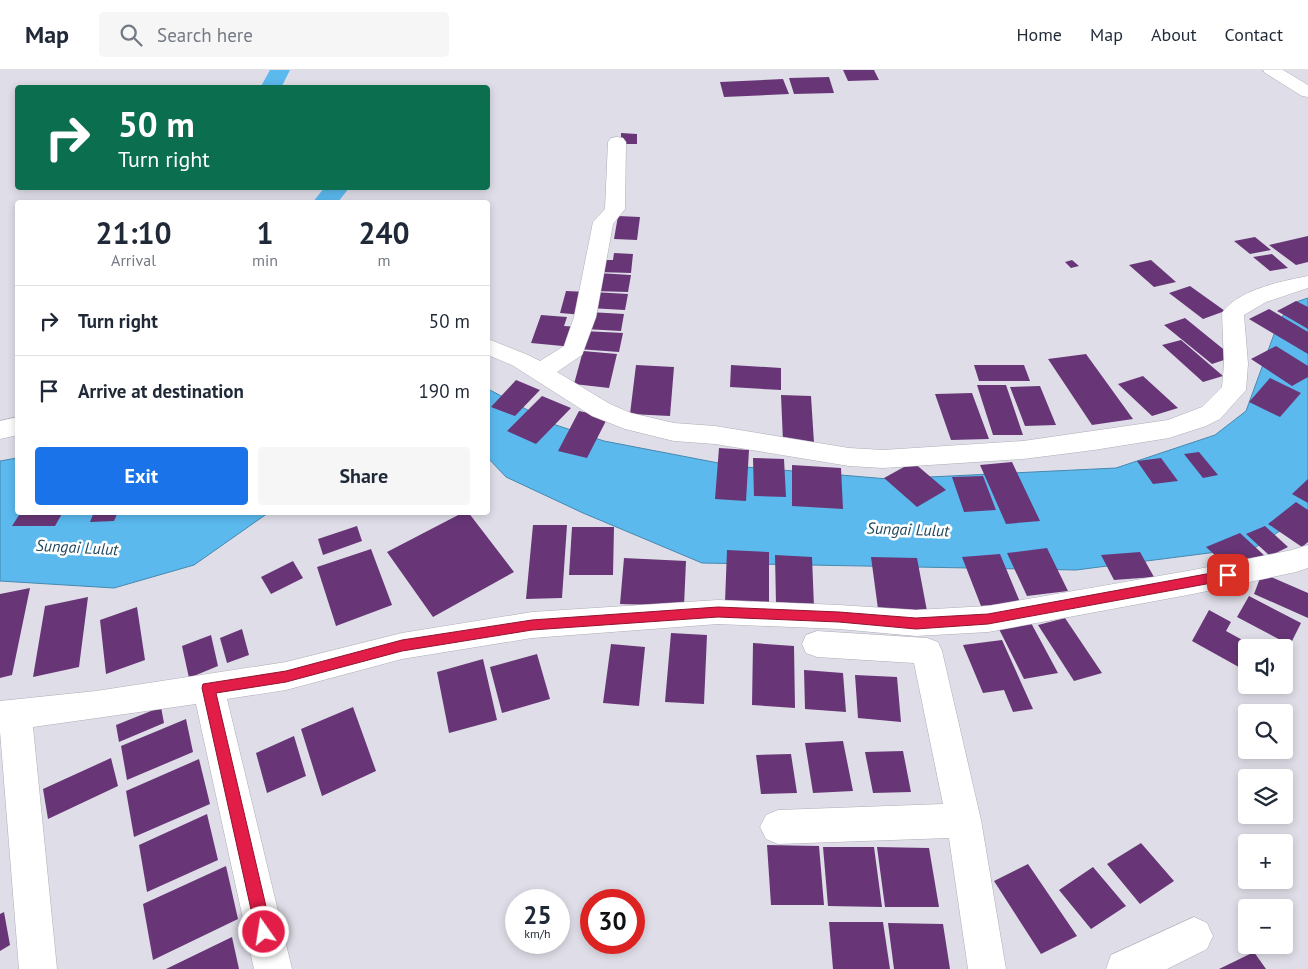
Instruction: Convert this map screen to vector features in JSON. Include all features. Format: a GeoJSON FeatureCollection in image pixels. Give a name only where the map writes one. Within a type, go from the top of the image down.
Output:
{"type":"FeatureCollection","features":[{"type":"Feature","properties":{"kind":"street"},"geometry":{"type":"LineString","coordinates":[[1271,70],[1308,92]]}},
{"type":"Feature","properties":{"kind":"street"},"geometry":{"type":"LineString","coordinates":[[539,373],[574,350],[585,317],[603,222],[610,217],[615,209],[617,142]]}},
{"type":"Feature","properties":{"kind":"street"},"geometry":{"type":"LineString","coordinates":[[490,348],[520,360],[601,410],[625,420],[674,432],[715,435],[849,456],[882,458],[971,454],[1094,442],[1169,428],[1198,420],[1211,413],[1234,390],[1236,364],[1233,314],[1237,309],[1260,297],[1308,282]]}},
{"type":"Feature","properties":{"kind":"street"},"geometry":{"type":"LineString","coordinates":[[0,430],[15,427]]}},
{"type":"Feature","properties":{"kind":"street"},"geometry":{"type":"LineString","coordinates":[[38,969],[8,715],[96,705],[286,676],[402,646],[532,625],[718,612],[839,617],[916,623],[988,619],[1193,582],[1296,561],[1308,556]]}},
{"type":"Feature","properties":{"kind":"street"},"geometry":{"type":"LineString","coordinates":[[817,644],[927,652],[964,820],[987,969]]}},
{"type":"Feature","properties":{"kind":"street"},"geometry":{"type":"LineString","coordinates":[[208,688],[273,969]]}},
{"type":"Feature","properties":{"kind":"street"},"geometry":{"type":"LineString","coordinates":[[778,827],[964,820]]}},
{"type":"Feature","properties":{"kind":"street"},"geometry":{"type":"LineString","coordinates":[[1125,969],[1194,936]]}},
{"type":"Feature","properties":{"kind":"water","name":"Sungai Lulut"},"geometry":{"type":"Polygon","coordinates":[[[1308,298],[1308,512],[1256,547],[1076,570],[702,563],[583,513],[506,477],[490,460],[490,390],[556,425],[604,441],[734,466],[888,479],[1116,468],[1215,435],[1246,411],[1277,326],[1285,312],[1296,302],[1308,298]]]}},
{"type":"Feature","properties":{"kind":"water","name":"Sungai Lulut"},"geometry":{"type":"Polygon","coordinates":[[[15,458],[15,515],[265,515],[194,565],[114,588],[0,581],[0,461],[15,458]]]}},
{"type":"Feature","properties":{"kind":"building"},"geometry":{"type":"Polygon","coordinates":[[[843,70],[874,70],[879,80],[848,81],[843,70]]]}},
{"type":"Feature","properties":{"kind":"building"},"geometry":{"type":"Polygon","coordinates":[[[829,77],[834,93],[794,94],[789,78],[829,77]]]}},
{"type":"Feature","properties":{"kind":"building"},"geometry":{"type":"Polygon","coordinates":[[[783,79],[789,94],[724,97],[720,82],[783,79]]]}},
{"type":"Feature","properties":{"kind":"building"},"geometry":{"type":"Polygon","coordinates":[[[621,133],[637,134],[637,144],[621,144],[621,133]]]}},
{"type":"Feature","properties":{"kind":"building"},"geometry":{"type":"Polygon","coordinates":[[[618,216],[640,217],[637,240],[614,239],[618,216]]]}},
{"type":"Feature","properties":{"kind":"building"},"geometry":{"type":"Polygon","coordinates":[[[1308,236],[1308,262],[1296,265],[1269,245],[1308,236]]]}},
{"type":"Feature","properties":{"kind":"building"},"geometry":{"type":"Polygon","coordinates":[[[1255,237],[1271,250],[1250,254],[1234,241],[1255,237]]]}},
{"type":"Feature","properties":{"kind":"building"},"geometry":{"type":"Polygon","coordinates":[[[614,253],[633,254],[631,273],[598,272],[600,260],[613,260],[614,253]]]}},
{"type":"Feature","properties":{"kind":"building"},"geometry":{"type":"Polygon","coordinates":[[[1272,254],[1288,268],[1270,271],[1253,257],[1272,254]]]}},
{"type":"Feature","properties":{"kind":"building"},"geometry":{"type":"Polygon","coordinates":[[[1072,260],[1079,266],[1071,268],[1065,262],[1072,260]]]}},
{"type":"Feature","properties":{"kind":"building"},"geometry":{"type":"Polygon","coordinates":[[[1151,260],[1176,282],[1154,287],[1129,265],[1151,260]]]}},
{"type":"Feature","properties":{"kind":"building"},"geometry":{"type":"Polygon","coordinates":[[[598,273],[631,275],[628,292],[594,291],[598,273]]]}},
{"type":"Feature","properties":{"kind":"building"},"geometry":{"type":"Polygon","coordinates":[[[1190,286],[1225,311],[1203,319],[1169,293],[1190,286]]]}},
{"type":"Feature","properties":{"kind":"building"},"geometry":{"type":"Polygon","coordinates":[[[566,291],[588,292],[583,315],[560,313],[566,291]]]}},
{"type":"Feature","properties":{"kind":"building"},"geometry":{"type":"Polygon","coordinates":[[[593,292],[628,294],[625,310],[589,308],[593,292]]]}},
{"type":"Feature","properties":{"kind":"building"},"geometry":{"type":"Polygon","coordinates":[[[1296,301],[1308,307],[1308,329],[1277,311],[1296,301]]]}},
{"type":"Feature","properties":{"kind":"building"},"geometry":{"type":"Polygon","coordinates":[[[1269,309],[1308,332],[1308,354],[1249,319],[1269,309]]]}},
{"type":"Feature","properties":{"kind":"building"},"geometry":{"type":"Polygon","coordinates":[[[589,312],[624,314],[621,331],[585,329],[589,312]]]}},
{"type":"Feature","properties":{"kind":"building"},"geometry":{"type":"Polygon","coordinates":[[[541,315],[567,317],[564,326],[579,327],[573,347],[531,343],[541,315]]]}},
{"type":"Feature","properties":{"kind":"building"},"geometry":{"type":"Polygon","coordinates":[[[1185,318],[1233,357],[1212,364],[1164,325],[1185,318]]]}},
{"type":"Feature","properties":{"kind":"building"},"geometry":{"type":"Polygon","coordinates":[[[583,331],[623,333],[619,352],[578,349],[583,331]]]}},
{"type":"Feature","properties":{"kind":"building"},"geometry":{"type":"Polygon","coordinates":[[[1181,340],[1223,376],[1203,382],[1162,345],[1181,340]]]}},
{"type":"Feature","properties":{"kind":"building"},"geometry":{"type":"Polygon","coordinates":[[[1276,346],[1308,366],[1308,377],[1292,386],[1251,359],[1276,346]]]}},
{"type":"Feature","properties":{"kind":"building"},"geometry":{"type":"Polygon","coordinates":[[[583,351],[617,354],[609,388],[574,384],[583,351]]]}},
{"type":"Feature","properties":{"kind":"building"},"geometry":{"type":"Polygon","coordinates":[[[1086,354],[1133,419],[1092,425],[1048,359],[1086,354]]]}},
{"type":"Feature","properties":{"kind":"building"},"geometry":{"type":"Polygon","coordinates":[[[636,365],[674,367],[670,416],[630,414],[636,365]]]}},
{"type":"Feature","properties":{"kind":"building"},"geometry":{"type":"Polygon","coordinates":[[[731,365],[781,368],[781,390],[730,387],[731,365]]]}},
{"type":"Feature","properties":{"kind":"building"},"geometry":{"type":"Polygon","coordinates":[[[974,365],[1024,365],[1030,381],[979,381],[974,365]]]}},
{"type":"Feature","properties":{"kind":"building"},"geometry":{"type":"Polygon","coordinates":[[[1143,376],[1178,408],[1152,416],[1118,384],[1143,376]]]}},
{"type":"Feature","properties":{"kind":"building"},"geometry":{"type":"Polygon","coordinates":[[[1270,378],[1301,393],[1280,417],[1249,402],[1270,378]]]}},
{"type":"Feature","properties":{"kind":"building"},"geometry":{"type":"Polygon","coordinates":[[[516,380],[540,390],[515,416],[491,407],[516,380]]]}},
{"type":"Feature","properties":{"kind":"building"},"geometry":{"type":"Polygon","coordinates":[[[977,385],[1006,385],[1023,435],[993,435],[977,385]]]}},
{"type":"Feature","properties":{"kind":"building"},"geometry":{"type":"Polygon","coordinates":[[[1040,386],[1056,425],[1025,426],[1010,387],[1040,386]]]}},
{"type":"Feature","properties":{"kind":"building"},"geometry":{"type":"Polygon","coordinates":[[[972,393],[989,439],[951,440],[935,394],[972,393]]]}},
{"type":"Feature","properties":{"kind":"building"},"geometry":{"type":"Polygon","coordinates":[[[781,395],[811,396],[814,443],[783,442],[781,395]]]}},
{"type":"Feature","properties":{"kind":"building"},"geometry":{"type":"Polygon","coordinates":[[[542,396],[571,408],[536,444],[507,431],[542,396]]]}},
{"type":"Feature","properties":{"kind":"building"},"geometry":{"type":"Polygon","coordinates":[[[579,411],[608,417],[587,458],[558,451],[579,411]]]}},
{"type":"Feature","properties":{"kind":"building"},"geometry":{"type":"Polygon","coordinates":[[[719,448],[749,450],[746,501],[715,499],[719,448]]]}},
{"type":"Feature","properties":{"kind":"building"},"geometry":{"type":"Polygon","coordinates":[[[1199,452],[1218,475],[1203,478],[1184,454],[1199,452]]]}},
{"type":"Feature","properties":{"kind":"building"},"geometry":{"type":"Polygon","coordinates":[[[753,458],[784,459],[786,497],[754,496],[753,458]]]}},
{"type":"Feature","properties":{"kind":"building"},"geometry":{"type":"Polygon","coordinates":[[[1161,458],[1178,481],[1153,484],[1137,461],[1161,458]]]}},
{"type":"Feature","properties":{"kind":"building"},"geometry":{"type":"Polygon","coordinates":[[[913,462],[946,490],[917,507],[884,478],[913,462]]]}},
{"type":"Feature","properties":{"kind":"building"},"geometry":{"type":"Polygon","coordinates":[[[1012,462],[1040,521],[1006,524],[980,465],[1012,462]]]}},
{"type":"Feature","properties":{"kind":"building"},"geometry":{"type":"Polygon","coordinates":[[[792,465],[841,468],[843,509],[792,506],[792,465]]]}},
{"type":"Feature","properties":{"kind":"building"},"geometry":{"type":"Polygon","coordinates":[[[983,476],[996,510],[964,512],[952,477],[983,476]]]}},
{"type":"Feature","properties":{"kind":"building"},"geometry":{"type":"Polygon","coordinates":[[[1308,479],[1308,503],[1292,494],[1308,479]]]}},
{"type":"Feature","properties":{"kind":"building"},"geometry":{"type":"Polygon","coordinates":[[[1296,502],[1308,510],[1308,542],[1302,547],[1268,524],[1296,502]]]}},
{"type":"Feature","properties":{"kind":"building"},"geometry":{"type":"Polygon","coordinates":[[[19,515],[61,515],[55,526],[12,526],[19,515]]]}},
{"type":"Feature","properties":{"kind":"building"},"geometry":{"type":"Polygon","coordinates":[[[93,515],[117,515],[114,521],[90,522],[93,515]]]}},
{"type":"Feature","properties":{"kind":"building"},"geometry":{"type":"Polygon","coordinates":[[[458,515],[470,515],[514,572],[433,617],[387,552],[458,515]]]}},
{"type":"Feature","properties":{"kind":"building"},"geometry":{"type":"Polygon","coordinates":[[[533,525],[567,525],[562,598],[526,599],[533,525]]]}},
{"type":"Feature","properties":{"kind":"building"},"geometry":{"type":"Polygon","coordinates":[[[357,526],[362,541],[323,555],[318,539],[357,526]]]}},
{"type":"Feature","properties":{"kind":"building"},"geometry":{"type":"Polygon","coordinates":[[[1265,526],[1288,547],[1270,556],[1246,534],[1265,526]]]}},
{"type":"Feature","properties":{"kind":"building"},"geometry":{"type":"Polygon","coordinates":[[[572,527],[614,527],[613,575],[569,575],[572,527]]]}},
{"type":"Feature","properties":{"kind":"building"},"geometry":{"type":"Polygon","coordinates":[[[1240,533],[1266,557],[1232,571],[1206,547],[1240,533]]]}},
{"type":"Feature","properties":{"kind":"building"},"geometry":{"type":"Polygon","coordinates":[[[1047,548],[1068,591],[1027,596],[1007,553],[1047,548]]]}},
{"type":"Feature","properties":{"kind":"building"},"geometry":{"type":"Polygon","coordinates":[[[371,549],[392,605],[336,626],[317,567],[371,549]]]}},
{"type":"Feature","properties":{"kind":"building"},"geometry":{"type":"Polygon","coordinates":[[[727,550],[769,552],[769,605],[725,602],[727,550]]]}},
{"type":"Feature","properties":{"kind":"building"},"geometry":{"type":"Polygon","coordinates":[[[1140,552],[1154,577],[1114,580],[1101,555],[1140,552]]]}},
{"type":"Feature","properties":{"kind":"building"},"geometry":{"type":"Polygon","coordinates":[[[1000,554],[1020,602],[981,606],[962,557],[1000,554]]]}},
{"type":"Feature","properties":{"kind":"building"},"geometry":{"type":"Polygon","coordinates":[[[775,555],[812,557],[814,607],[776,604],[775,555]]]}},
{"type":"Feature","properties":{"kind":"building"},"geometry":{"type":"Polygon","coordinates":[[[871,557],[917,558],[927,611],[878,609],[871,557]]]}},
{"type":"Feature","properties":{"kind":"building"},"geometry":{"type":"Polygon","coordinates":[[[624,558],[686,561],[684,606],[620,604],[624,558]]]}},
{"type":"Feature","properties":{"kind":"building"},"geometry":{"type":"Polygon","coordinates":[[[293,561],[303,578],[271,594],[261,577],[293,561]]]}},
{"type":"Feature","properties":{"kind":"building"},"geometry":{"type":"Polygon","coordinates":[[[1262,573],[1308,593],[1308,618],[1254,594],[1262,573]]]}},
{"type":"Feature","properties":{"kind":"building"},"geometry":{"type":"Polygon","coordinates":[[[30,588],[12,675],[0,678],[0,594],[30,588]]]}},
{"type":"Feature","properties":{"kind":"building"},"geometry":{"type":"Polygon","coordinates":[[[1249,596],[1301,623],[1293,639],[1279,639],[1237,617],[1249,596]]]}},
{"type":"Feature","properties":{"kind":"building"},"geometry":{"type":"Polygon","coordinates":[[[88,597],[79,667],[33,677],[45,606],[88,597]]]}},
{"type":"Feature","properties":{"kind":"building"},"geometry":{"type":"Polygon","coordinates":[[[137,607],[145,660],[106,674],[100,620],[137,607]]]}},
{"type":"Feature","properties":{"kind":"building"},"geometry":{"type":"Polygon","coordinates":[[[1209,610],[1231,622],[1226,631],[1241,639],[1238,639],[1238,667],[1192,641],[1209,610]]]}},
{"type":"Feature","properties":{"kind":"building"},"geometry":{"type":"Polygon","coordinates":[[[1065,618],[1102,673],[1074,681],[1038,625],[1065,618]]]}},
{"type":"Feature","properties":{"kind":"building"},"geometry":{"type":"Polygon","coordinates":[[[1030,621],[1058,673],[1024,679],[998,627],[1030,621]]]}},
{"type":"Feature","properties":{"kind":"building"},"geometry":{"type":"Polygon","coordinates":[[[242,629],[249,655],[227,663],[220,638],[242,629]]]}},
{"type":"Feature","properties":{"kind":"building"},"geometry":{"type":"Polygon","coordinates":[[[671,633],[707,635],[704,704],[665,702],[671,633]]]}},
{"type":"Feature","properties":{"kind":"building"},"geometry":{"type":"Polygon","coordinates":[[[211,635],[218,666],[189,678],[182,646],[211,635]]]}},
{"type":"Feature","properties":{"kind":"building"},"geometry":{"type":"Polygon","coordinates":[[[1002,640],[1033,709],[1013,712],[1004,690],[983,693],[963,645],[1002,640]]]}},
{"type":"Feature","properties":{"kind":"building"},"geometry":{"type":"Polygon","coordinates":[[[753,643],[794,646],[795,708],[752,705],[753,643]]]}},
{"type":"Feature","properties":{"kind":"building"},"geometry":{"type":"Polygon","coordinates":[[[611,644],[645,647],[639,706],[603,703],[611,644]]]}},
{"type":"Feature","properties":{"kind":"building"},"geometry":{"type":"Polygon","coordinates":[[[537,654],[550,699],[502,713],[490,667],[537,654]]]}},
{"type":"Feature","properties":{"kind":"building"},"geometry":{"type":"Polygon","coordinates":[[[483,659],[497,720],[449,733],[437,672],[483,659]]]}},
{"type":"Feature","properties":{"kind":"building"},"geometry":{"type":"Polygon","coordinates":[[[804,670],[843,673],[846,712],[805,709],[804,670]]]}},
{"type":"Feature","properties":{"kind":"building"},"geometry":{"type":"Polygon","coordinates":[[[855,675],[897,677],[901,722],[858,718],[855,675]]]}},
{"type":"Feature","properties":{"kind":"building"},"geometry":{"type":"Polygon","coordinates":[[[161,707],[164,723],[119,742],[116,725],[161,707]]]}},
{"type":"Feature","properties":{"kind":"building"},"geometry":{"type":"Polygon","coordinates":[[[353,707],[376,771],[322,796],[301,729],[353,707]]]}},
{"type":"Feature","properties":{"kind":"building"},"geometry":{"type":"Polygon","coordinates":[[[186,719],[193,752],[127,780],[121,746],[186,719]]]}},
{"type":"Feature","properties":{"kind":"building"},"geometry":{"type":"Polygon","coordinates":[[[294,736],[306,776],[267,793],[256,753],[294,736]]]}},
{"type":"Feature","properties":{"kind":"building"},"geometry":{"type":"Polygon","coordinates":[[[843,741],[853,791],[813,793],[805,743],[843,741]]]}},
{"type":"Feature","properties":{"kind":"building"},"geometry":{"type":"Polygon","coordinates":[[[903,751],[911,792],[873,793],[865,752],[903,751]]]}},
{"type":"Feature","properties":{"kind":"building"},"geometry":{"type":"Polygon","coordinates":[[[791,754],[797,793],[761,794],[756,755],[791,754]]]}},
{"type":"Feature","properties":{"kind":"building"},"geometry":{"type":"Polygon","coordinates":[[[111,758],[118,786],[48,819],[43,789],[111,758]]]}},
{"type":"Feature","properties":{"kind":"building"},"geometry":{"type":"Polygon","coordinates":[[[199,759],[210,804],[134,837],[126,791],[199,759]]]}},
{"type":"Feature","properties":{"kind":"building"},"geometry":{"type":"Polygon","coordinates":[[[207,814],[218,860],[147,892],[139,845],[207,814]]]}},
{"type":"Feature","properties":{"kind":"building"},"geometry":{"type":"Polygon","coordinates":[[[1141,843],[1174,881],[1140,904],[1107,864],[1141,843]]]}},
{"type":"Feature","properties":{"kind":"building"},"geometry":{"type":"Polygon","coordinates":[[[767,845],[819,846],[824,905],[771,905],[767,845]]]}},
{"type":"Feature","properties":{"kind":"building"},"geometry":{"type":"Polygon","coordinates":[[[823,847],[874,847],[882,907],[828,906],[823,847]]]}},
{"type":"Feature","properties":{"kind":"building"},"geometry":{"type":"Polygon","coordinates":[[[877,847],[929,848],[939,907],[885,907],[877,847]]]}},
{"type":"Feature","properties":{"kind":"building"},"geometry":{"type":"Polygon","coordinates":[[[1028,864],[1077,936],[1041,954],[994,881],[1028,864]]]}},
{"type":"Feature","properties":{"kind":"building"},"geometry":{"type":"Polygon","coordinates":[[[226,866],[238,919],[153,960],[143,904],[226,866]]]}},
{"type":"Feature","properties":{"kind":"building"},"geometry":{"type":"Polygon","coordinates":[[[1093,867],[1126,906],[1091,929],[1059,890],[1093,867]]]}},
{"type":"Feature","properties":{"kind":"building"},"geometry":{"type":"Polygon","coordinates":[[[4,912],[10,945],[0,951],[0,914],[4,912]]]}},
{"type":"Feature","properties":{"kind":"building"},"geometry":{"type":"Polygon","coordinates":[[[829,922],[883,922],[890,969],[833,969],[829,922]]]}},
{"type":"Feature","properties":{"kind":"building"},"geometry":{"type":"Polygon","coordinates":[[[888,923],[943,924],[950,969],[894,969],[888,923]]]}},
{"type":"Feature","properties":{"kind":"building"},"geometry":{"type":"Polygon","coordinates":[[[232,937],[239,969],[166,969],[232,937]]]}},
{"type":"Feature","properties":{"kind":"building"},"geometry":{"type":"Polygon","coordinates":[[[1250,954],[1255,954],[1266,969],[1219,969],[1250,954]]]}},
{"type":"Feature","properties":{"kind":"waterway"},"geometry":{"type":"LineString","coordinates":[[272,85],[280,70]]}},
{"type":"Feature","properties":{"kind":"waterway"},"geometry":{"type":"LineString","coordinates":[[327,200],[335,190]]}},
{"type":"Feature","properties":{"kind":"route"},"geometry":{"type":"LineString","coordinates":[[264,932],[208,688],[286,676],[402,646],[532,625],[718,612],[935,623],[988,619],[1228,575]]}}]}
